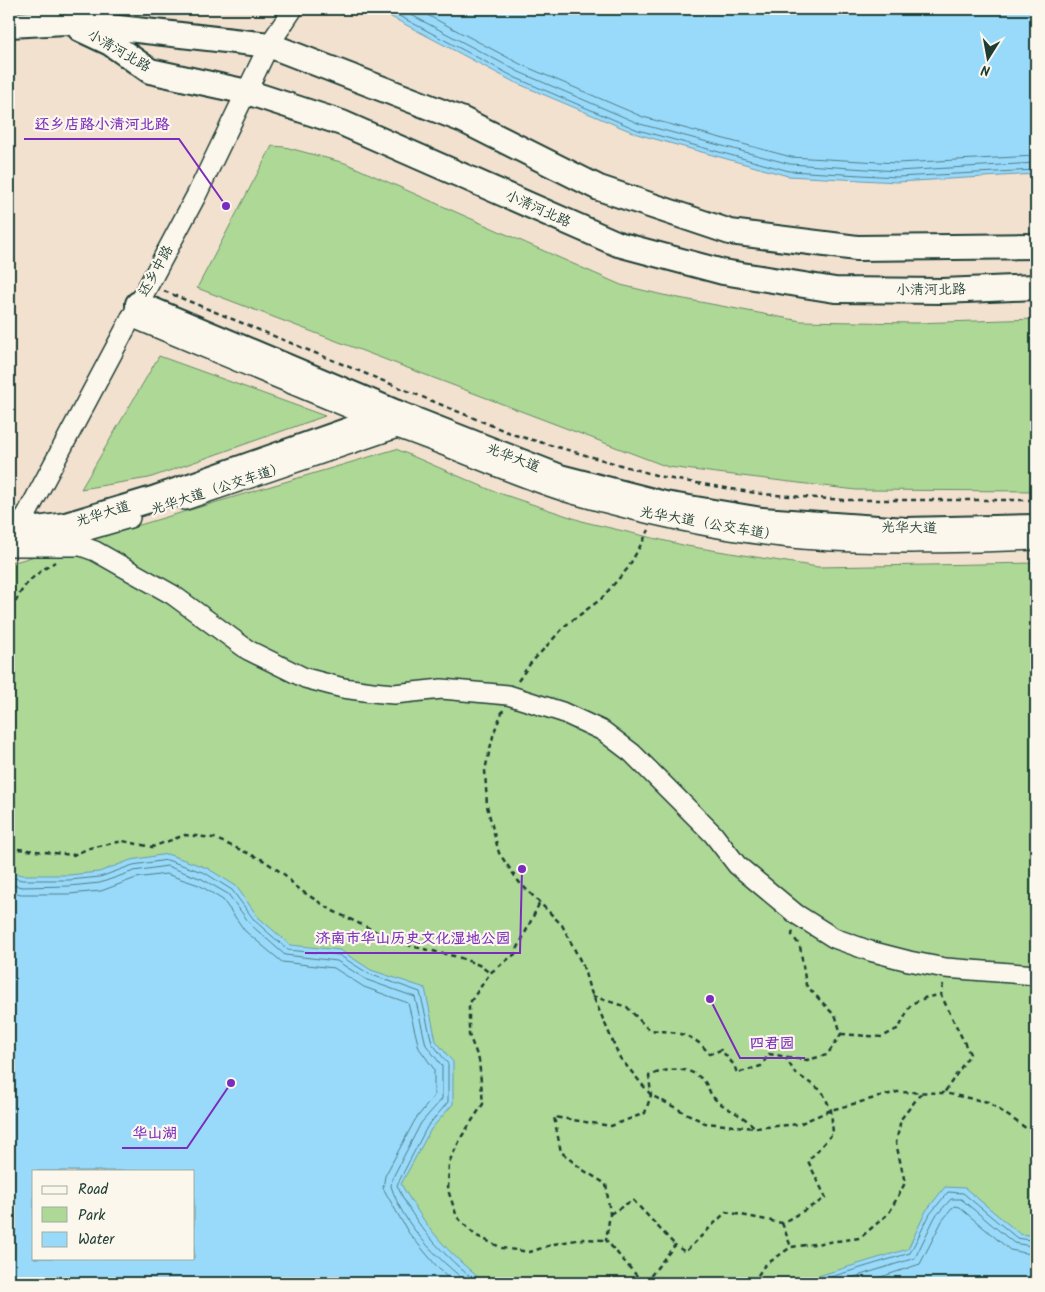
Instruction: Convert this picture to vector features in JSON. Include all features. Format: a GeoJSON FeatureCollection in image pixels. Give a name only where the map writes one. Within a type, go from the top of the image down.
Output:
{"type":"FeatureCollection","features":[{"type":"Feature","properties":{"kind":"main road","name":"小清河北路"},"geometry":{"type":"LineString","coordinates":[[66,22],[110,43],[150,70],[246,92],[342,123],[618,244],[723,272],[835,290],[943,291],[1036,288]]}},
{"type":"Feature","properties":{"kind":"main road","name":"小清河北路"},"geometry":{"type":"LineString","coordinates":[[9,25],[66,22],[269,45],[463,120],[599,188],[730,232],[857,248],[1036,246]]}},
{"type":"Feature","properties":{"kind":"main road"},"geometry":{"type":"LineString","coordinates":[[139,302],[391,420]]}},
{"type":"Feature","properties":{"kind":"main road","name":"光华大道"},"geometry":{"type":"LineString","coordinates":[[11,539],[153,499],[391,420],[560,477],[665,504],[762,520],[906,530],[1036,527]]}},
{"type":"Feature","properties":{"kind":"street","name":"还乡中路"},"geometry":{"type":"LineString","coordinates":[[11,539],[196,196],[269,45],[293,9]]}},
{"type":"Feature","properties":{"kind":"street","name":"光华大道（公交车道）"},"geometry":{"type":"LineString","coordinates":[[391,420],[572,494],[657,516],[818,540],[929,543],[1036,540]]}},
{"type":"Feature","properties":{"kind":"street"},"geometry":{"type":"LineString","coordinates":[[11,539],[81,546],[95,551],[173,595],[248,650],[305,678],[343,688],[394,694],[442,689],[508,695],[562,712],[603,731],[632,754],[706,827],[737,865],[796,914],[834,938],[870,951],[945,968],[1036,975]]}},
{"type":"Feature","properties":{"kind":"path"},"geometry":{"type":"LineString","coordinates":[[139,302],[515,435],[666,478],[762,494],[844,500],[1036,500]]}},
{"type":"Feature","properties":{"kind":"path"},"geometry":{"type":"LineString","coordinates":[[657,516],[628,568],[601,599],[566,625],[530,664],[508,695],[494,732],[485,770],[487,806],[499,853],[519,882],[562,925],[584,966],[592,996],[620,1058],[651,1096],[705,1123],[755,1128],[799,1124],[831,1110],[896,1092],[922,1091],[944,1093],[988,1102],[1036,1135]]}},
{"type":"Feature","properties":{"kind":"path"},"geometry":{"type":"LineString","coordinates":[[9,619],[20,590],[35,575],[81,546]]}},
{"type":"Feature","properties":{"kind":"path"},"geometry":{"type":"LineString","coordinates":[[9,848],[73,855],[90,848],[123,841],[152,847],[185,835],[214,838],[263,860],[285,875],[297,888],[333,911],[379,934],[411,946],[458,957],[479,965],[490,973]]}},
{"type":"Feature","properties":{"kind":"path"},"geometry":{"type":"LineString","coordinates":[[539,904],[515,954],[490,973],[469,1004],[469,1034],[479,1060],[483,1104],[462,1136],[449,1162],[448,1190],[457,1217],[474,1236],[502,1248],[530,1252],[554,1244],[582,1239],[606,1240],[644,1283],[675,1246]]}},
{"type":"Feature","properties":{"kind":"path"},"geometry":{"type":"LineString","coordinates":[[796,914],[792,936],[800,946],[806,985],[836,1017],[841,1034]]}},
{"type":"Feature","properties":{"kind":"path"},"geometry":{"type":"LineString","coordinates":[[944,1093],[970,1054],[941,995],[945,968]]}},
{"type":"Feature","properties":{"kind":"path"},"geometry":{"type":"LineString","coordinates":[[841,1034],[882,1037],[899,1028],[911,1004],[927,997],[941,995]]}},
{"type":"Feature","properties":{"kind":"path"},"geometry":{"type":"LineString","coordinates":[[592,996],[627,1007],[649,1030],[680,1032],[702,1044],[709,1054],[721,1050],[734,1065],[737,1073],[762,1066],[769,1054],[807,1060],[826,1055],[841,1034]]}},
{"type":"Feature","properties":{"kind":"path"},"geometry":{"type":"LineString","coordinates":[[610,1214],[633,1200],[675,1246],[685,1252],[726,1212],[782,1223],[826,1198],[808,1161],[833,1133],[831,1110],[822,1091],[795,1074],[786,1058]]}},
{"type":"Feature","properties":{"kind":"path"},"geometry":{"type":"LineString","coordinates":[[606,1240],[610,1214],[606,1184],[583,1170],[561,1152],[554,1117],[611,1126],[645,1113],[651,1096],[649,1076],[664,1069],[688,1070],[704,1081],[713,1098],[747,1118],[755,1128]]}},
{"type":"Feature","properties":{"kind":"path"},"geometry":{"type":"LineString","coordinates":[[753,1283],[764,1266],[791,1247],[860,1238],[889,1213],[905,1183],[896,1143],[901,1119],[922,1091]]}},
{"type":"Feature","properties":{"kind":"path"},"geometry":{"type":"LineString","coordinates":[[782,1223],[791,1247]]}},
{"type":"Feature","properties":{"kind":"green space"},"geometry":{"type":"Polygon","coordinates":[[[272,146],[285,147],[345,163],[621,285],[663,295],[801,321],[914,323],[1036,319],[1036,491],[856,490],[668,467],[197,288],[272,146]]]}},
{"type":"Feature","properties":{"kind":"green space"},"geometry":{"type":"Polygon","coordinates":[[[159,356],[325,416],[149,478],[81,489],[159,356]]]}},
{"type":"Feature","properties":{"kind":"green space"},"geometry":{"type":"Polygon","coordinates":[[[396,449],[493,491],[585,522],[687,546],[818,567],[1036,563],[1036,1283],[9,1283],[9,562],[18,561],[396,449]]]}},
{"type":"Feature","properties":{"kind":"water"},"geometry":{"type":"Polygon","coordinates":[[[376,9],[1036,9],[1036,174],[897,182],[788,176],[637,134],[514,82],[376,9]]]}},
{"type":"Feature","properties":{"kind":"water"},"geometry":{"type":"Polygon","coordinates":[[[167,854],[207,868],[236,886],[258,917],[290,945],[340,950],[371,970],[425,988],[436,1041],[453,1062],[453,1104],[431,1129],[401,1184],[438,1238],[485,1283],[9,1283],[9,872],[22,875],[69,875],[99,872],[131,860],[167,854]]]}},
{"type":"Feature","properties":{"kind":"water"},"geometry":{"type":"Polygon","coordinates":[[[945,1187],[965,1188],[1020,1234],[1036,1236],[1036,1283],[803,1283],[808,1279],[908,1249],[926,1211],[945,1187]]]}},
{"type":"Feature","properties":{"kind":"place","name":"还乡店路小清河北路"},"geometry":{"type":"Point","coordinates":[226,206]}},
{"type":"Feature","properties":{"kind":"place","name":"济南市华山历史文化湿地公园"},"geometry":{"type":"Point","coordinates":[522,869]}},
{"type":"Feature","properties":{"kind":"place","name":"四君园"},"geometry":{"type":"Point","coordinates":[710,999]}},
{"type":"Feature","properties":{"kind":"place","name":"华山湖"},"geometry":{"type":"Point","coordinates":[231,1083]}}]}
